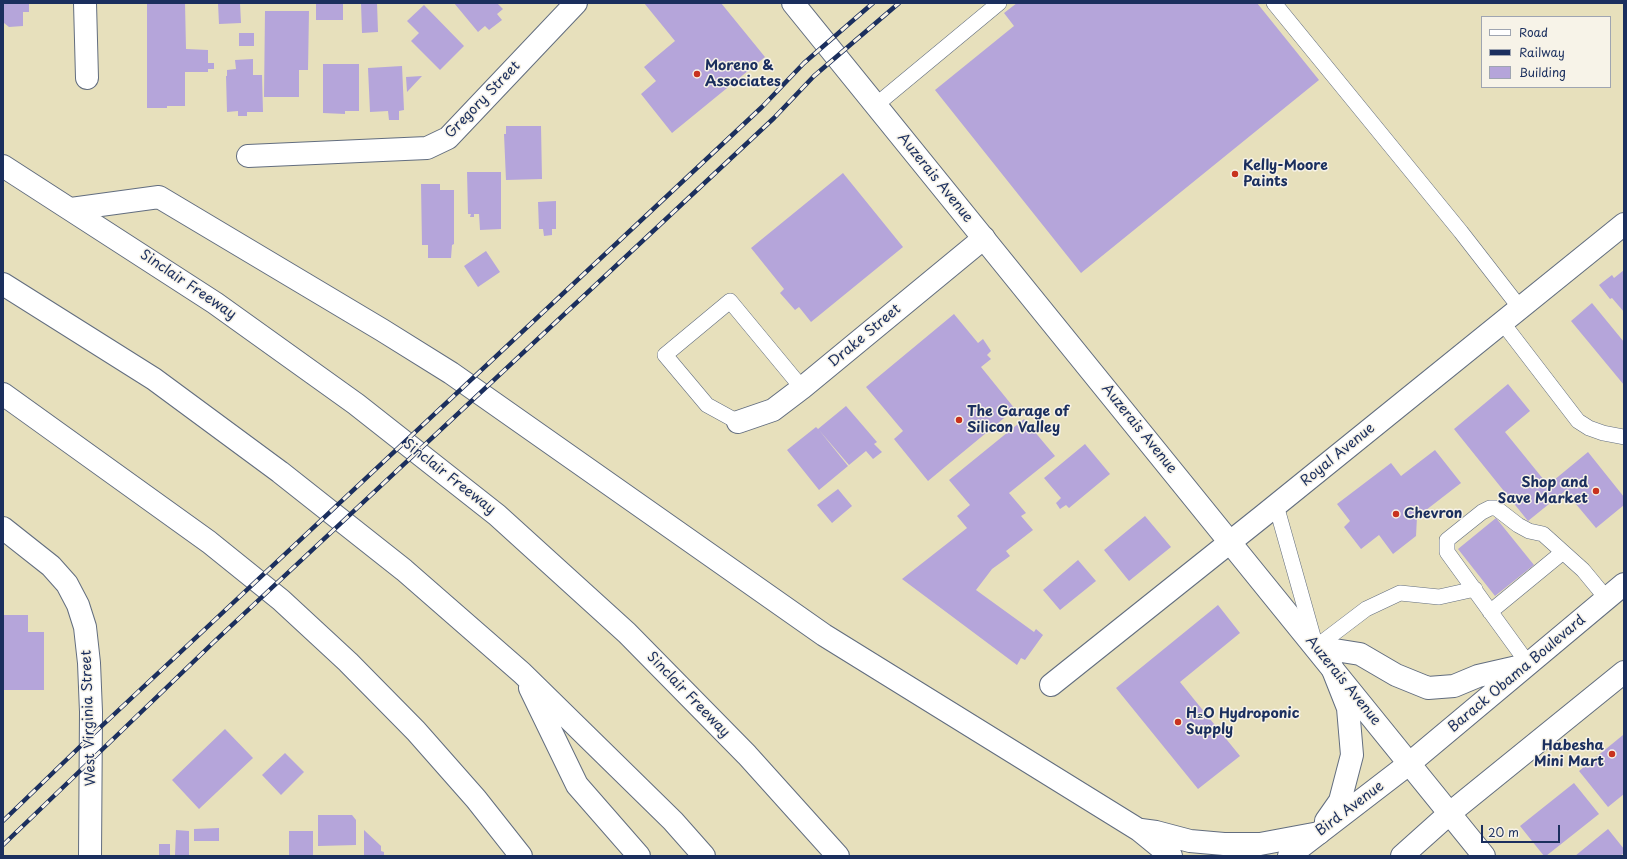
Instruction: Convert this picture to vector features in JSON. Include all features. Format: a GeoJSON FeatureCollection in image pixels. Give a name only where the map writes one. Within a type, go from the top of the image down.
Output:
{"type":"FeatureCollection","features":[{"type":"Feature","properties":{"kind":"main road"},"geometry":{"type":"LineString","coordinates":[[85,3],[87,78]]}},
{"type":"Feature","properties":{"kind":"main road","name":"Gregory Street"},"geometry":{"type":"LineString","coordinates":[[248,156],[427,148],[434,145],[448,138],[576,3]]}},
{"type":"Feature","properties":{"kind":"main road","name":"Auzerais Avenue"},"geometry":{"type":"LineString","coordinates":[[793,3],[1316,646],[1484,856]]}},
{"type":"Feature","properties":{"kind":"main road","name":"Sinclair Freeway"},"geometry":{"type":"LineString","coordinates":[[3,166],[215,303],[356,404],[497,516],[627,633],[747,755],[838,856]]}},
{"type":"Feature","properties":{"kind":"main road"},"geometry":{"type":"LineString","coordinates":[[71,209],[159,197],[382,330],[451,373],[824,635],[1139,830],[1171,856]]}},
{"type":"Feature","properties":{"kind":"main road","name":"Royal Avenue"},"geometry":{"type":"LineString","coordinates":[[1051,685],[1624,224]]}},
{"type":"Feature","properties":{"kind":"main road","name":"Drake Street"},"geometry":{"type":"LineString","coordinates":[[738,422],[773,410],[802,388],[984,238]]}},
{"type":"Feature","properties":{"kind":"main road"},"geometry":{"type":"LineString","coordinates":[[3,284],[154,379],[280,472],[404,570],[522,673],[673,821],[704,856]]}},
{"type":"Feature","properties":{"kind":"main road"},"geometry":{"type":"LineString","coordinates":[[3,394],[209,542],[281,600],[348,662],[416,731],[476,799],[521,856]]}},
{"type":"Feature","properties":{"kind":"main road","name":"West Virginia Street"},"geometry":{"type":"LineString","coordinates":[[3,528],[51,566],[66,584],[78,605],[84,627],[89,663],[91,712],[90,856]]}},
{"type":"Feature","properties":{"kind":"main road","name":"Barack Obama Boulevard"},"geometry":{"type":"LineString","coordinates":[[1410,763],[1624,584]]}},
{"type":"Feature","properties":{"kind":"main road"},"geometry":{"type":"LineString","coordinates":[[1316,646],[1360,654],[1396,676],[1428,688],[1454,686],[1478,676],[1529,665]]}},
{"type":"Feature","properties":{"kind":"main road"},"geometry":{"type":"LineString","coordinates":[[1139,830],[1156,832],[1190,841],[1224,844],[1260,844],[1319,832],[1340,801],[1352,755],[1348,708],[1331,665]]}},
{"type":"Feature","properties":{"kind":"main road"},"geometry":{"type":"LineString","coordinates":[[1402,856],[1450,813],[1624,672]]}},
{"type":"Feature","properties":{"kind":"main road"},"geometry":{"type":"LineString","coordinates":[[522,673],[577,785],[639,856]]}},
{"type":"Feature","properties":{"kind":"main road","name":"Bird Avenue"},"geometry":{"type":"LineString","coordinates":[[1289,856],[1410,763]]}},
{"type":"Feature","properties":{"kind":"lane"},"geometry":{"type":"LineString","coordinates":[[876,105],[1000,3]]}},
{"type":"Feature","properties":{"kind":"lane"},"geometry":{"type":"LineString","coordinates":[[1274,3],[1461,232],[1520,308]]}},
{"type":"Feature","properties":{"kind":"lane"},"geometry":{"type":"LineString","coordinates":[[738,422],[707,405],[665,355],[730,301],[802,388]]}},
{"type":"Feature","properties":{"kind":"lane"},"geometry":{"type":"LineString","coordinates":[[1502,322],[1578,421],[1603,433],[1624,437]]}},
{"type":"Feature","properties":{"kind":"lane"},"geometry":{"type":"LineString","coordinates":[[1276,505],[1316,646],[1366,609],[1400,593],[1440,597],[1475,589]]}},
{"type":"Feature","properties":{"kind":"lane"},"geometry":{"type":"LineString","coordinates":[[1529,665],[1447,552],[1447,540],[1482,512],[1490,508],[1496,508],[1518,526],[1529,531],[1543,534],[1583,570],[1607,599]]}},
{"type":"Feature","properties":{"kind":"lane"},"geometry":{"type":"LineString","coordinates":[[1490,612],[1563,552]]}},
{"type":"Feature","properties":{"kind":"building"},"geometry":{"type":"Polygon","coordinates":[[[3,3],[29,3],[29,12],[23,12],[23,26],[9,27],[4,23],[3,3]]]}},
{"type":"Feature","properties":{"kind":"building"},"geometry":{"type":"Polygon","coordinates":[[[147,3],[185,3],[186,49],[208,50],[208,63],[214,63],[214,69],[208,69],[208,72],[185,72],[185,106],[147,108],[147,3]]]}},
{"type":"Feature","properties":{"kind":"building"},"geometry":{"type":"Polygon","coordinates":[[[218,3],[240,3],[241,23],[219,24],[218,3]]]}},
{"type":"Feature","properties":{"kind":"building"},"geometry":{"type":"Polygon","coordinates":[[[316,3],[343,3],[343,20],[316,20],[316,3]]]}},
{"type":"Feature","properties":{"kind":"building"},"geometry":{"type":"Polygon","coordinates":[[[361,3],[377,3],[378,32],[362,33],[361,3]]]}},
{"type":"Feature","properties":{"kind":"building"},"geometry":{"type":"Polygon","coordinates":[[[454,3],[497,3],[503,9],[497,14],[502,20],[489,30],[485,26],[478,32],[454,3]]]}},
{"type":"Feature","properties":{"kind":"building","name":"Moreno & Associates"},"geometry":{"type":"Polygon","coordinates":[[[644,3],[721,3],[765,57],[672,133],[641,94],[656,81],[644,67],[675,41],[644,3]]]}},
{"type":"Feature","properties":{"kind":"building"},"geometry":{"type":"Polygon","coordinates":[[[1017,3],[1257,3],[1319,80],[1081,273],[935,90],[1014,26],[1004,13],[1017,3]]]}},
{"type":"Feature","properties":{"kind":"building"},"geometry":{"type":"Polygon","coordinates":[[[424,5],[464,46],[440,70],[411,41],[419,33],[407,21],[424,5]]]}},
{"type":"Feature","properties":{"kind":"building"},"geometry":{"type":"Polygon","coordinates":[[[265,11],[309,11],[308,70],[299,70],[299,97],[264,97],[265,11]]]}},
{"type":"Feature","properties":{"kind":"building"},"geometry":{"type":"Polygon","coordinates":[[[239,33],[254,33],[254,46],[239,46],[239,33]]]}},
{"type":"Feature","properties":{"kind":"building"},"geometry":{"type":"Polygon","coordinates":[[[253,59],[253,75],[262,75],[263,112],[247,112],[247,116],[238,116],[238,111],[227,112],[227,70],[236,69],[235,60],[253,59]]]}},
{"type":"Feature","properties":{"kind":"building"},"geometry":{"type":"Polygon","coordinates":[[[323,64],[359,64],[359,111],[345,111],[345,114],[323,113],[323,64]]]}},
{"type":"Feature","properties":{"kind":"building"},"geometry":{"type":"Polygon","coordinates":[[[402,66],[404,110],[399,111],[399,120],[389,120],[388,111],[370,112],[368,68],[402,66]]]}},
{"type":"Feature","properties":{"kind":"building"},"geometry":{"type":"Polygon","coordinates":[[[422,76],[407,92],[406,77],[422,76]]]}},
{"type":"Feature","properties":{"kind":"building"},"geometry":{"type":"Polygon","coordinates":[[[506,126],[541,126],[542,179],[506,180],[504,134],[506,134],[506,126]]]}},
{"type":"Feature","properties":{"kind":"building"},"geometry":{"type":"Polygon","coordinates":[[[467,172],[501,172],[501,229],[480,230],[479,214],[474,214],[474,217],[470,217],[471,214],[468,214],[467,172]]]}},
{"type":"Feature","properties":{"kind":"building"},"geometry":{"type":"Polygon","coordinates":[[[843,173],[903,247],[811,322],[799,307],[795,310],[780,293],[784,289],[751,248],[843,173]]]}},
{"type":"Feature","properties":{"kind":"building"},"geometry":{"type":"Polygon","coordinates":[[[421,184],[440,184],[440,190],[454,190],[454,244],[452,245],[451,258],[428,258],[428,245],[422,245],[421,184]]]}},
{"type":"Feature","properties":{"kind":"building"},"geometry":{"type":"Polygon","coordinates":[[[556,201],[556,229],[552,229],[552,235],[544,236],[543,229],[539,229],[538,202],[556,201]]]}},
{"type":"Feature","properties":{"kind":"building"},"geometry":{"type":"Polygon","coordinates":[[[486,251],[500,272],[478,287],[464,266],[486,251]]]}},
{"type":"Feature","properties":{"kind":"building"},"geometry":{"type":"Polygon","coordinates":[[[1624,270],[1624,312],[1612,298],[1610,299],[1599,285],[1612,275],[1614,278],[1624,270]]]}},
{"type":"Feature","properties":{"kind":"building"},"geometry":{"type":"Polygon","coordinates":[[[1592,303],[1624,342],[1624,385],[1571,321],[1592,303]]]}},
{"type":"Feature","properties":{"kind":"building"},"geometry":{"type":"Polygon","coordinates":[[[954,314],[978,343],[983,339],[991,351],[987,355],[991,359],[981,367],[1015,409],[928,481],[894,439],[903,431],[866,387],[954,314]]]}},
{"type":"Feature","properties":{"kind":"building"},"geometry":{"type":"Polygon","coordinates":[[[1508,384],[1530,411],[1505,432],[1548,485],[1588,452],[1624,497],[1624,505],[1596,528],[1565,491],[1528,521],[1454,429],[1508,384]]]}},
{"type":"Feature","properties":{"kind":"building"},"geometry":{"type":"Polygon","coordinates":[[[846,406],[877,442],[874,444],[882,452],[873,459],[866,451],[849,465],[819,430],[848,466],[819,490],[787,450],[816,427],[818,429],[846,406]]]}},
{"type":"Feature","properties":{"kind":"building"},"geometry":{"type":"Polygon","coordinates":[[[1024,419],[1055,456],[1009,493],[1026,513],[1021,516],[1033,530],[1006,551],[1010,556],[992,569],[976,590],[1034,632],[1036,629],[1043,635],[1025,660],[1021,658],[1017,665],[902,579],[967,528],[957,516],[970,505],[949,480],[1024,419]]]}},
{"type":"Feature","properties":{"kind":"building"},"geometry":{"type":"Polygon","coordinates":[[[1085,444],[1110,474],[1069,508],[1066,505],[1060,509],[1056,503],[1061,498],[1044,478],[1085,444]]]}},
{"type":"Feature","properties":{"kind":"building"},"geometry":{"type":"Polygon","coordinates":[[[1435,450],[1461,483],[1417,517],[1416,536],[1393,554],[1379,535],[1361,549],[1344,527],[1350,521],[1337,504],[1391,463],[1401,476],[1435,450]]]}},
{"type":"Feature","properties":{"kind":"building"},"geometry":{"type":"Polygon","coordinates":[[[838,489],[852,506],[832,523],[817,505],[838,489]]]}},
{"type":"Feature","properties":{"kind":"building"},"geometry":{"type":"Polygon","coordinates":[[[1145,516],[1171,547],[1129,581],[1104,550],[1145,516]]]}},
{"type":"Feature","properties":{"kind":"building","name":"Chevron"},"geometry":{"type":"Polygon","coordinates":[[[1496,518],[1534,565],[1495,596],[1458,549],[1496,518]]]}},
{"type":"Feature","properties":{"kind":"building"},"geometry":{"type":"Polygon","coordinates":[[[1078,560],[1096,581],[1060,610],[1043,590],[1078,560]]]}},
{"type":"Feature","properties":{"kind":"building","name":"H₂O Hydroponic Supply"},"geometry":{"type":"Polygon","coordinates":[[[1218,605],[1240,633],[1180,682],[1240,756],[1198,789],[1116,688],[1218,605]]]}},
{"type":"Feature","properties":{"kind":"building"},"geometry":{"type":"Polygon","coordinates":[[[3,615],[28,615],[28,632],[44,632],[44,690],[3,690],[3,615]]]}},
{"type":"Feature","properties":{"kind":"building"},"geometry":{"type":"Polygon","coordinates":[[[225,729],[253,758],[199,809],[172,780],[225,729]]]}},
{"type":"Feature","properties":{"kind":"building","name":"Habesha Mini Mart"},"geometry":{"type":"Polygon","coordinates":[[[1623,735],[1624,794],[1608,807],[1579,771],[1623,735]]]}},
{"type":"Feature","properties":{"kind":"building"},"geometry":{"type":"Polygon","coordinates":[[[285,753],[304,772],[281,795],[262,775],[285,753]]]}},
{"type":"Feature","properties":{"kind":"building"},"geometry":{"type":"Polygon","coordinates":[[[1574,783],[1599,814],[1546,856],[1544,856],[1520,826],[1574,783]]]}},
{"type":"Feature","properties":{"kind":"building"},"geometry":{"type":"Polygon","coordinates":[[[318,815],[352,815],[356,820],[356,845],[318,846],[318,815]]]}},
{"type":"Feature","properties":{"kind":"building"},"geometry":{"type":"Polygon","coordinates":[[[219,828],[219,841],[194,841],[194,829],[219,828]]]}},
{"type":"Feature","properties":{"kind":"building"},"geometry":{"type":"Polygon","coordinates":[[[1608,829],[1624,849],[1624,853],[1620,856],[1575,856],[1608,829]]]}},
{"type":"Feature","properties":{"kind":"building"},"geometry":{"type":"Polygon","coordinates":[[[176,830],[189,831],[189,856],[175,855],[176,830]]]}},
{"type":"Feature","properties":{"kind":"building"},"geometry":{"type":"Polygon","coordinates":[[[364,830],[381,846],[381,851],[384,852],[384,856],[364,856],[364,830]]]}},
{"type":"Feature","properties":{"kind":"building"},"geometry":{"type":"Polygon","coordinates":[[[289,831],[313,831],[313,856],[289,856],[289,831]]]}},
{"type":"Feature","properties":{"kind":"building"},"geometry":{"type":"Polygon","coordinates":[[[159,844],[170,844],[170,856],[159,856],[159,844]]]}},
{"type":"Feature","properties":{"kind":"railway"},"geometry":{"type":"LineString","coordinates":[[3,821],[91,736],[762,107],[804,63],[873,3]]}},
{"type":"Feature","properties":{"kind":"railway"},"geometry":{"type":"LineString","coordinates":[[3,845],[216,640],[774,118],[814,76],[899,3]]}},
{"type":"Feature","properties":{"kind":"place","name":"Moreno & Associates"},"geometry":{"type":"Point","coordinates":[697,74]}},
{"type":"Feature","properties":{"kind":"place","name":"Kelly-Moore Paints"},"geometry":{"type":"Point","coordinates":[1235,174]}},
{"type":"Feature","properties":{"kind":"place","name":"The Garage of Silicon Valley"},"geometry":{"type":"Point","coordinates":[959,420]}},
{"type":"Feature","properties":{"kind":"place","name":"Shop and Save Market"},"geometry":{"type":"Point","coordinates":[1596,491]}},
{"type":"Feature","properties":{"kind":"place","name":"Chevron"},"geometry":{"type":"Point","coordinates":[1396,514]}},
{"type":"Feature","properties":{"kind":"place","name":"H₂O Hydroponic Supply"},"geometry":{"type":"Point","coordinates":[1178,722]}},
{"type":"Feature","properties":{"kind":"place","name":"Habesha Mini Mart"},"geometry":{"type":"Point","coordinates":[1612,754]}}]}
